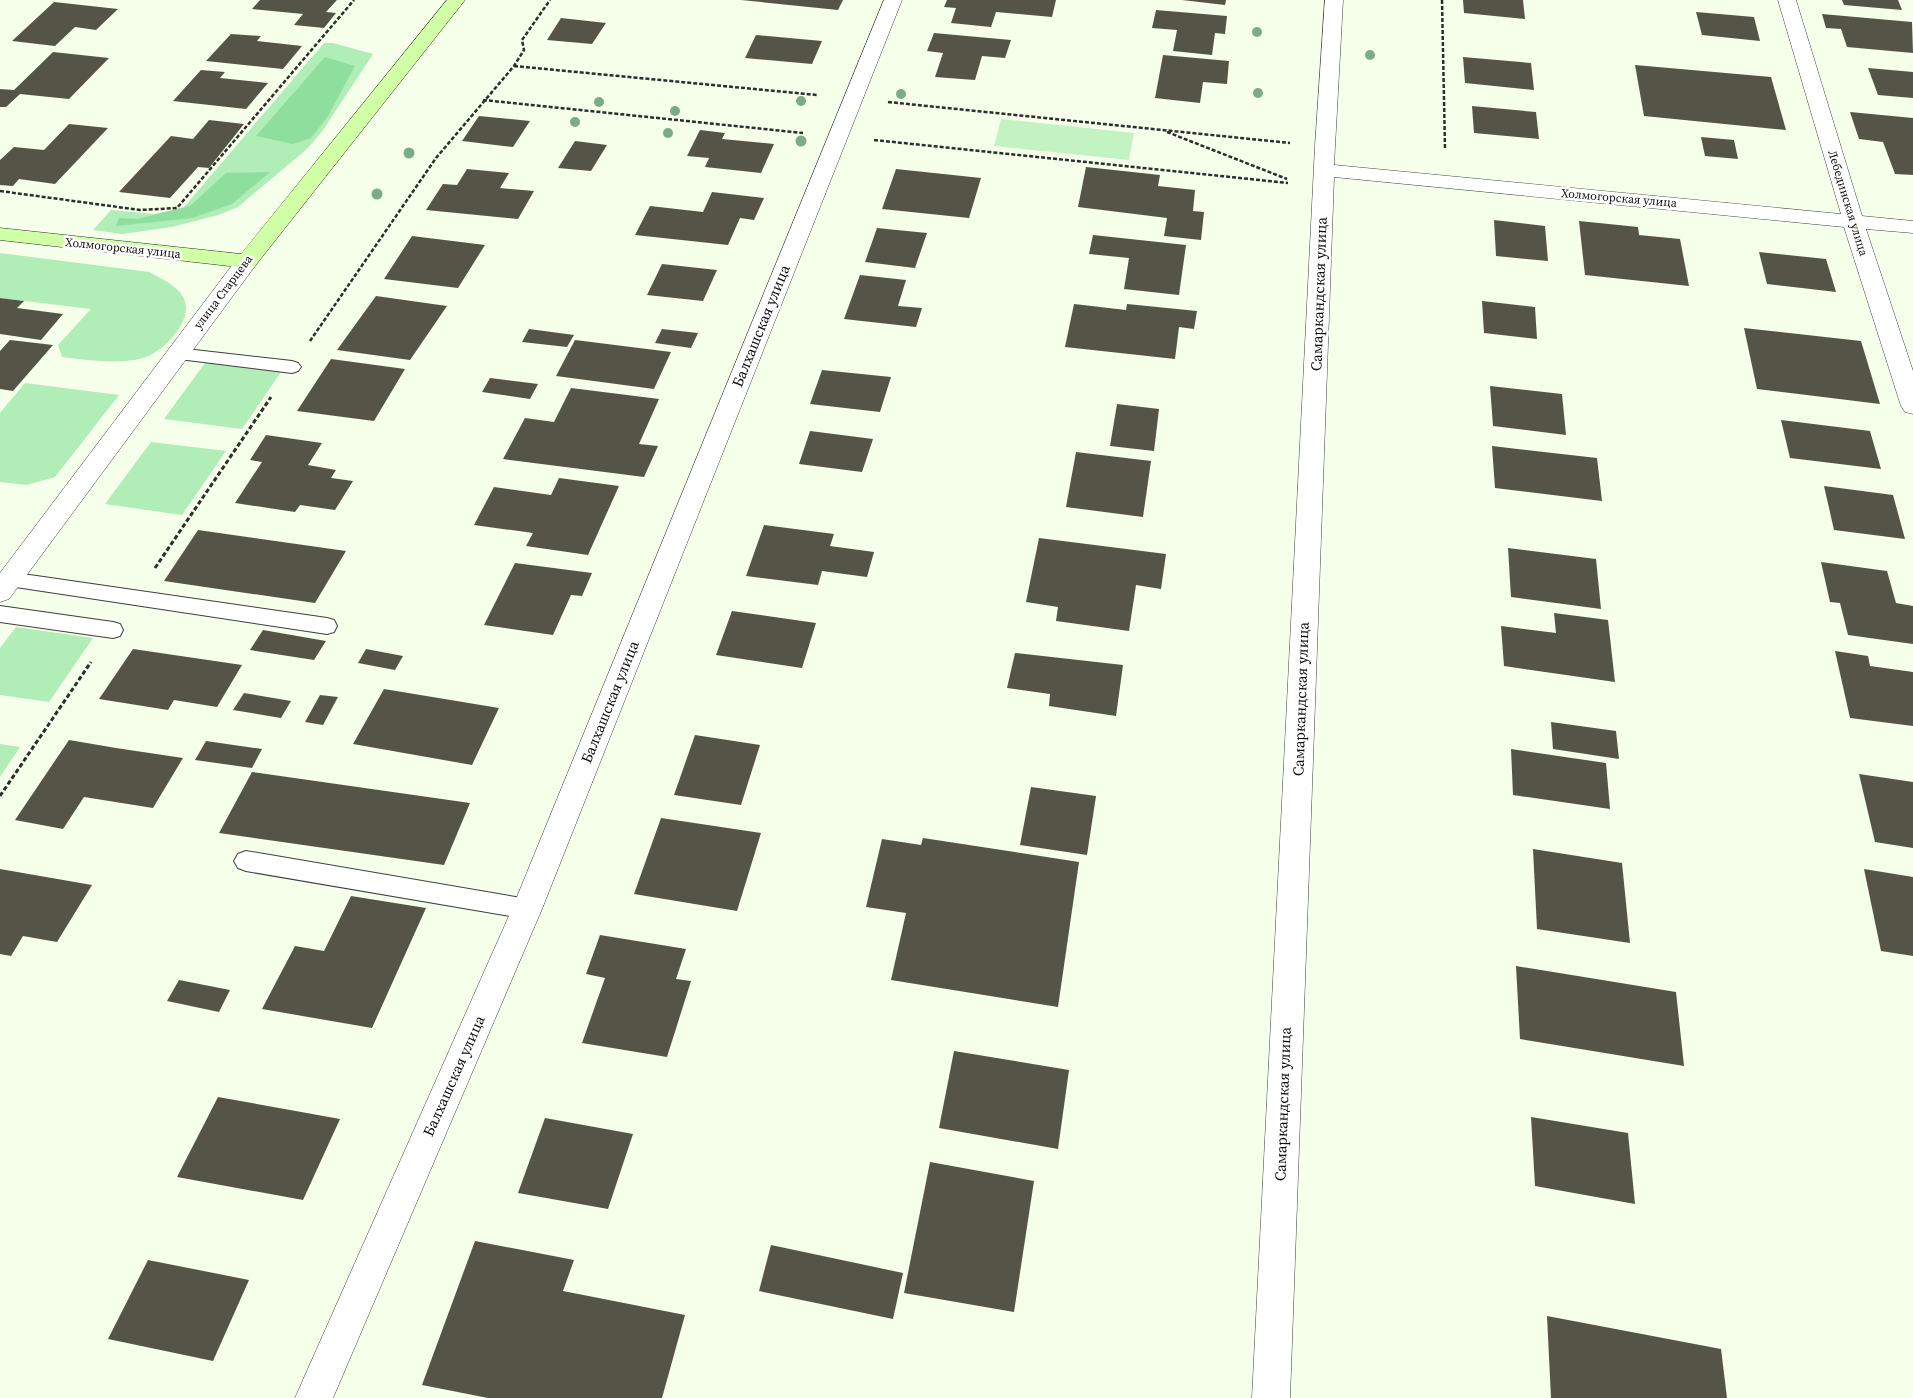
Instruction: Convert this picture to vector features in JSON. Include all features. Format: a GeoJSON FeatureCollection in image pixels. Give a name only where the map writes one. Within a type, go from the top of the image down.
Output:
{"type":"FeatureCollection","features":[{"type":"Feature","properties":{"kind":"main road","name":"улица Старцева"},"geometry":{"type":"LineString","coordinates":[[247,261],[456,0]]}},
{"type":"Feature","properties":{"kind":"main road","name":"Холмогорская улица"},"geometry":{"type":"LineString","coordinates":[[0,234],[247,261]]}},
{"type":"Feature","properties":{"kind":"street","name":"Балхашская улица"},"geometry":{"type":"LineString","coordinates":[[314,1398],[527,909],[893,0]]}},
{"type":"Feature","properties":{"kind":"street","name":"Самаркандская улица"},"geometry":{"type":"LineString","coordinates":[[1271,1398],[1319,172],[1334,0]]}},
{"type":"Feature","properties":{"kind":"street","name":"Лебединская улица"},"geometry":{"type":"LineString","coordinates":[[1787,0],[1853,221],[1913,406]]}},
{"type":"Feature","properties":{"kind":"street","name":"Холмогорская улица"},"geometry":{"type":"LineString","coordinates":[[1319,172],[1446,182],[1913,226]]}},
{"type":"Feature","properties":{"kind":"street","name":"улица Старцева"},"geometry":{"type":"LineString","coordinates":[[5,585],[247,261]]}},
{"type":"Feature","properties":{"kind":"lane"},"geometry":{"type":"LineString","coordinates":[[177,354],[292,367]]}},
{"type":"Feature","properties":{"kind":"lane"},"geometry":{"type":"LineString","coordinates":[[5,585],[327,626]]}},
{"type":"Feature","properties":{"kind":"lane"},"geometry":{"type":"LineString","coordinates":[[0,614],[113,630]]}},
{"type":"Feature","properties":{"kind":"lane"},"geometry":{"type":"LineString","coordinates":[[246,861],[527,909]]}},
{"type":"Feature","properties":{"kind":"path"},"geometry":{"type":"LineString","coordinates":[[0,191],[140,210],[177,208],[354,0]]}},
{"type":"Feature","properties":{"kind":"path"},"geometry":{"type":"LineString","coordinates":[[1442,0],[1446,182]]}},
{"type":"Feature","properties":{"kind":"path"},"geometry":{"type":"LineString","coordinates":[[483,100],[837,136],[1319,172]]}},
{"type":"Feature","properties":{"kind":"path"},"geometry":{"type":"LineString","coordinates":[[1319,172],[1162,130],[1319,172]]}},
{"type":"Feature","properties":{"kind":"green space"},"geometry":{"type":"Polygon","coordinates":[[[324,43],[333,43],[373,54],[323,130],[308,148],[238,207],[218,215],[172,227],[122,234],[93,230],[111,210],[155,214],[184,207],[324,43]]]}},
{"type":"Feature","properties":{"kind":"green space"},"geometry":{"type":"Polygon","coordinates":[[[325,57],[355,66],[328,116],[311,138],[293,144],[256,136],[325,57]]]}},
{"type":"Feature","properties":{"kind":"green space"},"geometry":{"type":"Polygon","coordinates":[[[1001,119],[1134,133],[1129,160],[994,146],[1001,119]]]}},
{"type":"Feature","properties":{"kind":"green space"},"geometry":{"type":"Polygon","coordinates":[[[270,172],[232,204],[192,218],[116,226],[119,218],[137,219],[190,206],[226,173],[270,172]]]}},
{"type":"Feature","properties":{"kind":"green space"},"geometry":{"type":"Polygon","coordinates":[[[0,253],[149,272],[177,289],[183,297],[186,306],[185,315],[181,325],[168,342],[151,355],[143,358],[113,362],[62,357],[58,345],[91,309],[0,298],[0,253]]]}},
{"type":"Feature","properties":{"kind":"green space"},"geometry":{"type":"Polygon","coordinates":[[[205,363],[281,372],[242,429],[164,419],[205,363]]]}},
{"type":"Feature","properties":{"kind":"green space"},"geometry":{"type":"Polygon","coordinates":[[[25,383],[119,395],[55,477],[27,485],[0,482],[0,413],[25,383]]]}},
{"type":"Feature","properties":{"kind":"green space"},"geometry":{"type":"Polygon","coordinates":[[[151,442],[226,451],[182,515],[105,504],[151,442]]]}},
{"type":"Feature","properties":{"kind":"green space"},"geometry":{"type":"Polygon","coordinates":[[[16,627],[93,638],[49,702],[0,695],[0,648],[16,627]]]}},
{"type":"Feature","properties":{"kind":"green space"},"geometry":{"type":"Polygon","coordinates":[[[0,744],[20,747],[0,777],[0,744]]]}},
{"type":"Feature","properties":{"kind":"building"},"geometry":{"type":"Polygon","coordinates":[[[260,0],[337,0],[326,12],[336,13],[324,28],[294,25],[303,14],[252,9],[260,0]]]}},
{"type":"Feature","properties":{"kind":"building"},"geometry":{"type":"Polygon","coordinates":[[[741,0],[843,0],[838,10],[741,0]]]}},
{"type":"Feature","properties":{"kind":"building"},"geometry":{"type":"Polygon","coordinates":[[[947,0],[1056,0],[1052,17],[996,12],[991,27],[951,23],[956,8],[944,7],[947,0]]]}},
{"type":"Feature","properties":{"kind":"building"},"geometry":{"type":"Polygon","coordinates":[[[1182,0],[1226,0],[1225,5],[1182,0]]]}},
{"type":"Feature","properties":{"kind":"building"},"geometry":{"type":"Polygon","coordinates":[[[1463,0],[1523,0],[1525,19],[1464,13],[1463,0]]]}},
{"type":"Feature","properties":{"kind":"building"},"geometry":{"type":"Polygon","coordinates":[[[1842,0],[1898,0],[1902,10],[1844,5],[1842,0]]]}},
{"type":"Feature","properties":{"kind":"building"},"geometry":{"type":"Polygon","coordinates":[[[54,2],[118,9],[96,30],[75,27],[55,46],[12,41],[54,2]]]}},
{"type":"Feature","properties":{"kind":"building"},"geometry":{"type":"Polygon","coordinates":[[[1156,10],[1227,16],[1225,34],[1215,33],[1212,55],[1173,51],[1177,30],[1152,28],[1156,10]]]}},
{"type":"Feature","properties":{"kind":"building"},"geometry":{"type":"Polygon","coordinates":[[[1696,12],[1754,17],[1760,41],[1702,35],[1696,12]]]}},
{"type":"Feature","properties":{"kind":"building"},"geometry":{"type":"Polygon","coordinates":[[[1822,14],[1912,22],[1913,53],[1847,47],[1841,29],[1826,28],[1822,14]]]}},
{"type":"Feature","properties":{"kind":"building"},"geometry":{"type":"Polygon","coordinates":[[[561,18],[606,23],[592,44],[547,40],[561,18]]]}},
{"type":"Feature","properties":{"kind":"building"},"geometry":{"type":"Polygon","coordinates":[[[934,33],[1011,40],[1005,58],[982,56],[975,80],[935,77],[943,53],[927,51],[934,33]]]}},
{"type":"Feature","properties":{"kind":"building"},"geometry":{"type":"Polygon","coordinates":[[[231,34],[261,36],[257,41],[302,46],[283,69],[206,61],[231,34]]]}},
{"type":"Feature","properties":{"kind":"building"},"geometry":{"type":"Polygon","coordinates":[[[756,35],[822,41],[812,64],[745,58],[756,35]]]}},
{"type":"Feature","properties":{"kind":"building"},"geometry":{"type":"Polygon","coordinates":[[[53,52],[109,58],[69,99],[20,94],[6,107],[0,107],[0,89],[14,90],[53,52]]]}},
{"type":"Feature","properties":{"kind":"building"},"geometry":{"type":"Polygon","coordinates":[[[1163,55],[1229,61],[1227,84],[1203,82],[1200,103],[1155,98],[1163,55]]]}},
{"type":"Feature","properties":{"kind":"building"},"geometry":{"type":"Polygon","coordinates":[[[1463,57],[1531,63],[1534,90],[1465,83],[1463,57]]]}},
{"type":"Feature","properties":{"kind":"building"},"geometry":{"type":"Polygon","coordinates":[[[1635,65],[1771,77],[1786,130],[1644,116],[1635,65]]]}},
{"type":"Feature","properties":{"kind":"building"},"geometry":{"type":"Polygon","coordinates":[[[1868,68],[1913,72],[1913,98],[1878,95],[1868,68]]]}},
{"type":"Feature","properties":{"kind":"building"},"geometry":{"type":"Polygon","coordinates":[[[201,70],[225,72],[220,78],[268,83],[246,109],[173,101],[201,70]]]}},
{"type":"Feature","properties":{"kind":"building"},"geometry":{"type":"Polygon","coordinates":[[[1472,106],[1536,112],[1539,139],[1474,133],[1472,106]]]}},
{"type":"Feature","properties":{"kind":"building"},"geometry":{"type":"Polygon","coordinates":[[[1850,112],[1913,118],[1913,175],[1895,174],[1883,142],[1859,139],[1850,112]]]}},
{"type":"Feature","properties":{"kind":"building"},"geometry":{"type":"Polygon","coordinates":[[[479,116],[530,121],[513,147],[462,141],[479,116]]]}},
{"type":"Feature","properties":{"kind":"building"},"geometry":{"type":"Polygon","coordinates":[[[209,120],[244,124],[209,168],[198,167],[170,198],[119,192],[171,136],[193,139],[209,120]]]}},
{"type":"Feature","properties":{"kind":"building"},"geometry":{"type":"Polygon","coordinates":[[[69,124],[108,128],[55,184],[19,179],[13,186],[0,185],[0,160],[14,147],[44,150],[69,124]]]}},
{"type":"Feature","properties":{"kind":"building"},"geometry":{"type":"Polygon","coordinates":[[[700,130],[725,133],[722,139],[774,144],[761,173],[705,167],[709,158],[687,156],[700,130]]]}},
{"type":"Feature","properties":{"kind":"building"},"geometry":{"type":"Polygon","coordinates":[[[1701,137],[1734,140],[1738,159],[1705,156],[1701,137]]]}},
{"type":"Feature","properties":{"kind":"building"},"geometry":{"type":"Polygon","coordinates":[[[575,141],[607,145],[591,171],[558,168],[575,141]]]}},
{"type":"Feature","properties":{"kind":"building"},"geometry":{"type":"Polygon","coordinates":[[[1086,167],[1160,175],[1158,186],[1195,190],[1193,211],[1204,212],[1201,240],[1164,236],[1167,218],[1078,207],[1086,167]]]}},
{"type":"Feature","properties":{"kind":"building"},"geometry":{"type":"Polygon","coordinates":[[[467,169],[509,173],[500,188],[534,191],[518,219],[426,210],[443,184],[457,185],[467,169]]]}},
{"type":"Feature","properties":{"kind":"building"},"geometry":{"type":"Polygon","coordinates":[[[896,169],[981,178],[969,218],[882,209],[896,169]]]}},
{"type":"Feature","properties":{"kind":"building"},"geometry":{"type":"Polygon","coordinates":[[[712,192],[764,198],[754,220],[740,218],[728,245],[635,235],[650,206],[703,212],[712,192]]]}},
{"type":"Feature","properties":{"kind":"building"},"geometry":{"type":"Polygon","coordinates":[[[1494,220],[1545,226],[1548,261],[1496,256],[1494,220]]]}},
{"type":"Feature","properties":{"kind":"building"},"geometry":{"type":"Polygon","coordinates":[[[1579,221],[1638,227],[1639,235],[1680,239],[1689,286],[1585,275],[1579,221]]]}},
{"type":"Feature","properties":{"kind":"building"},"geometry":{"type":"Polygon","coordinates":[[[877,228],[927,233],[915,268],[865,262],[877,228]]]}},
{"type":"Feature","properties":{"kind":"building"},"geometry":{"type":"Polygon","coordinates":[[[1093,235],[1186,245],[1179,295],[1124,289],[1129,258],[1089,254],[1093,235]]]}},
{"type":"Feature","properties":{"kind":"building"},"geometry":{"type":"Polygon","coordinates":[[[412,236],[485,245],[458,288],[384,279],[412,236]]]}},
{"type":"Feature","properties":{"kind":"building"},"geometry":{"type":"Polygon","coordinates":[[[1759,252],[1826,259],[1836,292],[1767,284],[1759,252]]]}},
{"type":"Feature","properties":{"kind":"building"},"geometry":{"type":"Polygon","coordinates":[[[662,264],[717,270],[703,301],[647,295],[662,264]]]}},
{"type":"Feature","properties":{"kind":"building"},"geometry":{"type":"Polygon","coordinates":[[[860,275],[906,280],[898,306],[922,308],[916,327],[844,319],[860,275]]]}},
{"type":"Feature","properties":{"kind":"building"},"geometry":{"type":"Polygon","coordinates":[[[376,296],[447,306],[410,360],[337,350],[376,296]]]}},
{"type":"Feature","properties":{"kind":"building"},"geometry":{"type":"Polygon","coordinates":[[[0,298],[24,301],[17,308],[63,314],[41,340],[0,334],[0,298]]]}},
{"type":"Feature","properties":{"kind":"building"},"geometry":{"type":"Polygon","coordinates":[[[1482,301],[1535,307],[1537,339],[1484,333],[1482,301]]]}},
{"type":"Feature","properties":{"kind":"building"},"geometry":{"type":"Polygon","coordinates":[[[1074,304],[1126,310],[1127,304],[1197,311],[1194,329],[1179,327],[1175,359],[1065,347],[1074,304]]]}},
{"type":"Feature","properties":{"kind":"building"},"geometry":{"type":"Polygon","coordinates":[[[1744,328],[1861,341],[1880,404],[1757,389],[1744,328]]]}},
{"type":"Feature","properties":{"kind":"building"},"geometry":{"type":"Polygon","coordinates":[[[529,329],[574,335],[567,347],[522,342],[529,329]]]}},
{"type":"Feature","properties":{"kind":"building"},"geometry":{"type":"Polygon","coordinates":[[[662,329],[698,333],[691,348],[655,343],[662,329]]]}},
{"type":"Feature","properties":{"kind":"building"},"geometry":{"type":"Polygon","coordinates":[[[10,340],[53,345],[13,391],[0,389],[0,351],[10,340]]]}},
{"type":"Feature","properties":{"kind":"building"},"geometry":{"type":"Polygon","coordinates":[[[575,340],[671,352],[654,389],[556,376],[575,340]]]}},
{"type":"Feature","properties":{"kind":"building"},"geometry":{"type":"Polygon","coordinates":[[[331,359],[405,369],[374,421],[297,411],[331,359]]]}},
{"type":"Feature","properties":{"kind":"building"},"geometry":{"type":"Polygon","coordinates":[[[822,370],[891,377],[880,412],[810,404],[822,370]]]}},
{"type":"Feature","properties":{"kind":"building"},"geometry":{"type":"Polygon","coordinates":[[[490,378],[538,384],[530,399],[482,392],[490,378]]]}},
{"type":"Feature","properties":{"kind":"building"},"geometry":{"type":"Polygon","coordinates":[[[1490,386],[1562,394],[1566,435],[1493,426],[1490,386]]]}},
{"type":"Feature","properties":{"kind":"building"},"geometry":{"type":"Polygon","coordinates":[[[571,388],[659,399],[639,444],[658,446],[644,477],[503,459],[525,418],[554,422],[571,388]]]}},
{"type":"Feature","properties":{"kind":"building"},"geometry":{"type":"Polygon","coordinates":[[[1117,404],[1159,409],[1154,451],[1110,446],[1117,404]]]}},
{"type":"Feature","properties":{"kind":"building"},"geometry":{"type":"Polygon","coordinates":[[[1781,420],[1870,431],[1881,469],[1790,458],[1781,420]]]}},
{"type":"Feature","properties":{"kind":"building"},"geometry":{"type":"Polygon","coordinates":[[[810,431],[873,439],[862,472],[799,464],[810,431]]]}},
{"type":"Feature","properties":{"kind":"building"},"geometry":{"type":"Polygon","coordinates":[[[266,435],[322,443],[308,465],[336,470],[331,478],[353,481],[335,510],[300,505],[295,512],[235,503],[262,462],[250,460],[266,435]]]}},
{"type":"Feature","properties":{"kind":"building"},"geometry":{"type":"Polygon","coordinates":[[[1492,446],[1597,458],[1602,501],[1495,488],[1492,446]]]}},
{"type":"Feature","properties":{"kind":"building"},"geometry":{"type":"Polygon","coordinates":[[[1076,452],[1151,461],[1143,517],[1066,507],[1076,452]]]}},
{"type":"Feature","properties":{"kind":"building"},"geometry":{"type":"Polygon","coordinates":[[[559,478],[619,486],[588,555],[526,546],[533,533],[474,525],[494,487],[551,495],[559,478]]]}},
{"type":"Feature","properties":{"kind":"building"},"geometry":{"type":"Polygon","coordinates":[[[1824,486],[1893,495],[1905,539],[1834,530],[1824,486]]]}},
{"type":"Feature","properties":{"kind":"building"},"geometry":{"type":"Polygon","coordinates":[[[764,525],[834,534],[830,546],[874,552],[867,577],[822,571],[818,585],[746,576],[764,525]]]}},
{"type":"Feature","properties":{"kind":"building"},"geometry":{"type":"Polygon","coordinates":[[[198,530],[346,551],[315,603],[164,581],[198,530]]]}},
{"type":"Feature","properties":{"kind":"building"},"geometry":{"type":"Polygon","coordinates":[[[1039,538],[1166,554],[1161,589],[1136,585],[1129,631],[1056,621],[1058,607],[1026,602],[1039,538]]]}},
{"type":"Feature","properties":{"kind":"building"},"geometry":{"type":"Polygon","coordinates":[[[1508,548],[1596,559],[1601,609],[1511,597],[1508,548]]]}},
{"type":"Feature","properties":{"kind":"building"},"geometry":{"type":"Polygon","coordinates":[[[1821,562],[1887,571],[1896,603],[1913,606],[1913,644],[1848,635],[1840,603],[1830,602],[1821,562]]]}},
{"type":"Feature","properties":{"kind":"building"},"geometry":{"type":"Polygon","coordinates":[[[515,563],[592,573],[582,596],[571,595],[553,635],[484,625],[515,563]]]}},
{"type":"Feature","properties":{"kind":"building"},"geometry":{"type":"Polygon","coordinates":[[[732,611],[816,623],[802,668],[716,655],[732,611]]]}},
{"type":"Feature","properties":{"kind":"building"},"geometry":{"type":"Polygon","coordinates":[[[1554,613],[1608,620],[1615,682],[1504,666],[1501,626],[1556,633],[1554,613]]]}},
{"type":"Feature","properties":{"kind":"building"},"geometry":{"type":"Polygon","coordinates":[[[263,630],[326,641],[314,660],[250,650],[263,630]]]}},
{"type":"Feature","properties":{"kind":"building"},"geometry":{"type":"Polygon","coordinates":[[[133,649],[242,665],[217,707],[174,700],[168,710],[99,699],[133,649]]]}},
{"type":"Feature","properties":{"kind":"building"},"geometry":{"type":"Polygon","coordinates":[[[366,649],[403,656],[395,670],[358,663],[366,649]]]}},
{"type":"Feature","properties":{"kind":"building"},"geometry":{"type":"Polygon","coordinates":[[[1835,651],[1868,656],[1870,666],[1913,672],[1913,726],[1850,718],[1835,651]]]}},
{"type":"Feature","properties":{"kind":"building"},"geometry":{"type":"Polygon","coordinates":[[[1015,653],[1123,665],[1116,716],[1049,706],[1050,694],[1007,688],[1015,653]]]}},
{"type":"Feature","properties":{"kind":"building"},"geometry":{"type":"Polygon","coordinates":[[[384,689],[499,708],[472,765],[353,744],[384,689]]]}},
{"type":"Feature","properties":{"kind":"building"},"geometry":{"type":"Polygon","coordinates":[[[244,693],[291,701],[281,718],[233,710],[244,693]]]}},
{"type":"Feature","properties":{"kind":"building"},"geometry":{"type":"Polygon","coordinates":[[[320,695],[338,697],[323,725],[305,722],[320,695]]]}},
{"type":"Feature","properties":{"kind":"building"},"geometry":{"type":"Polygon","coordinates":[[[1551,722],[1616,731],[1619,759],[1553,749],[1551,722]]]}},
{"type":"Feature","properties":{"kind":"building"},"geometry":{"type":"Polygon","coordinates":[[[695,735],[760,745],[741,805],[674,795],[695,735]]]}},
{"type":"Feature","properties":{"kind":"building"},"geometry":{"type":"Polygon","coordinates":[[[69,740],[183,758],[153,808],[84,797],[63,829],[15,820],[69,740]]]}},
{"type":"Feature","properties":{"kind":"building"},"geometry":{"type":"Polygon","coordinates":[[[206,741],[262,749],[252,768],[195,760],[206,741]]]}},
{"type":"Feature","properties":{"kind":"building"},"geometry":{"type":"Polygon","coordinates":[[[1511,749],[1606,763],[1610,809],[1513,795],[1511,749]]]}},
{"type":"Feature","properties":{"kind":"building"},"geometry":{"type":"Polygon","coordinates":[[[252,772],[470,803],[444,865],[219,833],[252,772]]]}},
{"type":"Feature","properties":{"kind":"building"},"geometry":{"type":"Polygon","coordinates":[[[1859,774],[1913,782],[1913,848],[1875,842],[1859,774]]]}},
{"type":"Feature","properties":{"kind":"building"},"geometry":{"type":"Polygon","coordinates":[[[1031,787],[1096,796],[1087,855],[1020,845],[1031,787]]]}},
{"type":"Feature","properties":{"kind":"building"},"geometry":{"type":"Polygon","coordinates":[[[661,818],[761,833],[737,911],[634,894],[661,818]]]}},
{"type":"Feature","properties":{"kind":"building"},"geometry":{"type":"Polygon","coordinates":[[[923,838],[1079,862],[1058,1007],[891,980],[906,913],[866,907],[882,839],[921,845],[923,838]]]}},
{"type":"Feature","properties":{"kind":"building"},"geometry":{"type":"Polygon","coordinates":[[[1533,849],[1622,863],[1630,943],[1537,929],[1533,849]]]}},
{"type":"Feature","properties":{"kind":"building"},"geometry":{"type":"Polygon","coordinates":[[[0,869],[92,885],[57,942],[23,936],[11,956],[0,954],[0,869]]]}},
{"type":"Feature","properties":{"kind":"building"},"geometry":{"type":"Polygon","coordinates":[[[1864,869],[1913,877],[1913,956],[1881,951],[1864,869]]]}},
{"type":"Feature","properties":{"kind":"building"},"geometry":{"type":"Polygon","coordinates":[[[351,896],[426,908],[372,1028],[262,1009],[295,946],[324,951],[351,896]]]}},
{"type":"Feature","properties":{"kind":"building"},"geometry":{"type":"Polygon","coordinates":[[[600,935],[686,949],[676,979],[691,981],[667,1057],[582,1043],[605,978],[586,974],[600,935]]]}},
{"type":"Feature","properties":{"kind":"building"},"geometry":{"type":"Polygon","coordinates":[[[1516,966],[1676,992],[1684,1066],[1520,1039],[1516,966]]]}},
{"type":"Feature","properties":{"kind":"building"},"geometry":{"type":"Polygon","coordinates":[[[179,980],[230,990],[219,1012],[167,1001],[179,980]]]}},
{"type":"Feature","properties":{"kind":"building"},"geometry":{"type":"Polygon","coordinates":[[[954,1051],[1069,1070],[1058,1149],[939,1128],[954,1051]]]}},
{"type":"Feature","properties":{"kind":"building"},"geometry":{"type":"Polygon","coordinates":[[[218,1097],[340,1119],[303,1200],[177,1177],[218,1097]]]}},
{"type":"Feature","properties":{"kind":"building"},"geometry":{"type":"Polygon","coordinates":[[[1531,1117],[1628,1133],[1635,1204],[1535,1186],[1531,1117]]]}},
{"type":"Feature","properties":{"kind":"building"},"geometry":{"type":"Polygon","coordinates":[[[545,1118],[633,1134],[608,1209],[518,1193],[545,1118]]]}},
{"type":"Feature","properties":{"kind":"building"},"geometry":{"type":"Polygon","coordinates":[[[930,1162],[1034,1181],[1014,1312],[904,1293],[930,1162]]]}},
{"type":"Feature","properties":{"kind":"building"},"geometry":{"type":"Polygon","coordinates":[[[475,1241],[574,1260],[563,1291],[685,1315],[662,1398],[488,1398],[422,1385],[475,1241]]]}},
{"type":"Feature","properties":{"kind":"building"},"geometry":{"type":"Polygon","coordinates":[[[771,1245],[903,1273],[893,1319],[759,1291],[771,1245]]]}},
{"type":"Feature","properties":{"kind":"building"},"geometry":{"type":"Polygon","coordinates":[[[148,1260],[249,1280],[213,1361],[108,1339],[148,1260]]]}},
{"type":"Feature","properties":{"kind":"building"},"geometry":{"type":"Polygon","coordinates":[[[1547,1316],[1721,1349],[1727,1398],[1551,1398],[1547,1316]]]}}]}
